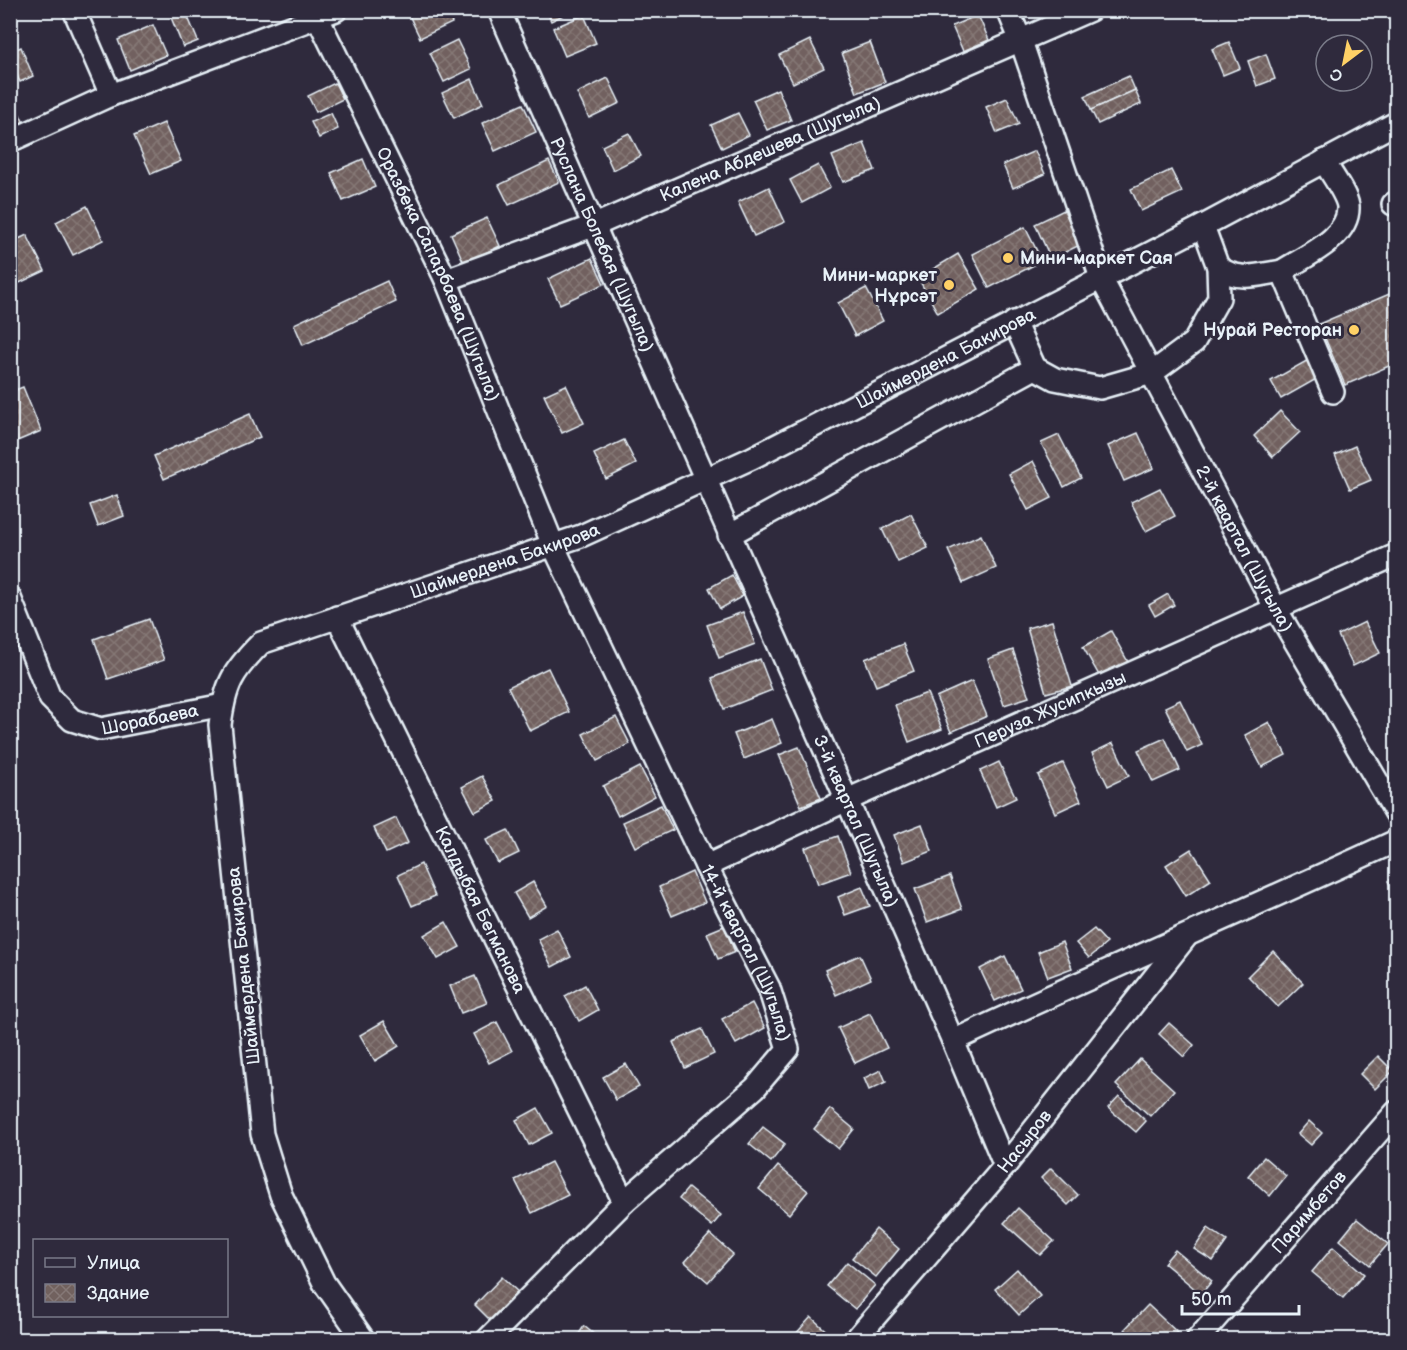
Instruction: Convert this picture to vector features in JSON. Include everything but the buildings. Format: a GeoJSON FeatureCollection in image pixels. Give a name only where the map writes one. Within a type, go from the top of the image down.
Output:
{"type":"FeatureCollection","features":[{"type":"Feature","properties":{"kind":"street"},"geometry":{"type":"LineString","coordinates":[[74,10],[111,95]]}},
{"type":"Feature","properties":{"kind":"street"},"geometry":{"type":"LineString","coordinates":[[10,141],[111,95],[315,15],[336,10]]}},
{"type":"Feature","properties":{"kind":"street","name":"Руслана Болебая (Шугыла)"},"geometry":{"type":"LineString","coordinates":[[499,10],[704,479]]}},
{"type":"Feature","properties":{"kind":"street","name":"2-й квартал (Шугыла)"},"geometry":{"type":"LineString","coordinates":[[1008,10],[1021,41],[1101,278],[1276,609],[1396,813]]}},
{"type":"Feature","properties":{"kind":"street","name":"Калена Абдешева (Шугыла)"},"geometry":{"type":"LineString","coordinates":[[446,280],[593,226],[1090,10]]}},
{"type":"Feature","properties":{"kind":"street","name":"Оразбека Сапарбаева (Шугыла)"},"geometry":{"type":"LineString","coordinates":[[315,15],[446,280],[553,545]]}},
{"type":"Feature","properties":{"kind":"street","name":"Шаймердена Бакирова"},"geometry":{"type":"LineString","coordinates":[[364,1340],[319,1273],[281,1195],[262,1134],[220,725],[225,692],[241,663],[261,643],[581,536],[752,458],[1203,226],[1396,123]]}},
{"type":"Feature","properties":{"kind":"street"},"geometry":{"type":"LineString","coordinates":[[1218,267],[1228,275],[1241,278],[1282,271],[1339,234],[1346,222],[1348,204],[1324,161]]}},
{"type":"Feature","properties":{"kind":"street"},"geometry":{"type":"LineString","coordinates":[[1014,322],[1035,369],[1055,379],[1100,388],[1152,374],[1194,342],[1219,298],[1218,267],[1203,226]]}},
{"type":"Feature","properties":{"kind":"street"},"geometry":{"type":"LineString","coordinates":[[1282,271],[1333,392]]}},
{"type":"Feature","properties":{"kind":"street"},"geometry":{"type":"LineString","coordinates":[[729,535],[1035,369]]}},
{"type":"Feature","properties":{"kind":"street","name":"3-й квартал (Шугыла)"},"geometry":{"type":"LineString","coordinates":[[704,479],[953,1041],[1005,1166]]}},
{"type":"Feature","properties":{"kind":"street","name":"14-й квартал (Шугыла)"},"geometry":{"type":"LineString","coordinates":[[487,1340],[624,1202],[755,1088],[788,1049],[770,988],[706,866],[553,545]]}},
{"type":"Feature","properties":{"kind":"street","name":"Перуза Жусипкызы"},"geometry":{"type":"LineString","coordinates":[[706,866],[847,800],[1396,555]]}},
{"type":"Feature","properties":{"kind":"street","name":"Шорабаева"},"geometry":{"type":"LineString","coordinates":[[10,598],[50,698],[72,720],[100,729],[223,705]]}},
{"type":"Feature","properties":{"kind":"street","name":"Калдыбая Бегманова"},"geometry":{"type":"LineString","coordinates":[[337,617],[624,1202]]}},
{"type":"Feature","properties":{"kind":"street"},"geometry":{"type":"LineString","coordinates":[[953,1041],[1119,963],[1186,937],[1396,842]]}},
{"type":"Feature","properties":{"kind":"street","name":"Насыров"},"geometry":{"type":"LineString","coordinates":[[855,1340],[1005,1166],[1186,937]]}},
{"type":"Feature","properties":{"kind":"street","name":"Паримбетов"},"geometry":{"type":"LineString","coordinates":[[1197,1340],[1396,1112]]}},
{"type":"Feature","properties":{"kind":"place","name":"Мини-маркет Сая"},"geometry":{"type":"Point","coordinates":[1008,258]}},
{"type":"Feature","properties":{"kind":"place","name":"Мини-маркет Нұрсәт"},"geometry":{"type":"Point","coordinates":[949,285]}},
{"type":"Feature","properties":{"kind":"place","name":"Нурай Ресторан"},"geometry":{"type":"Point","coordinates":[1354,330]}}]}
